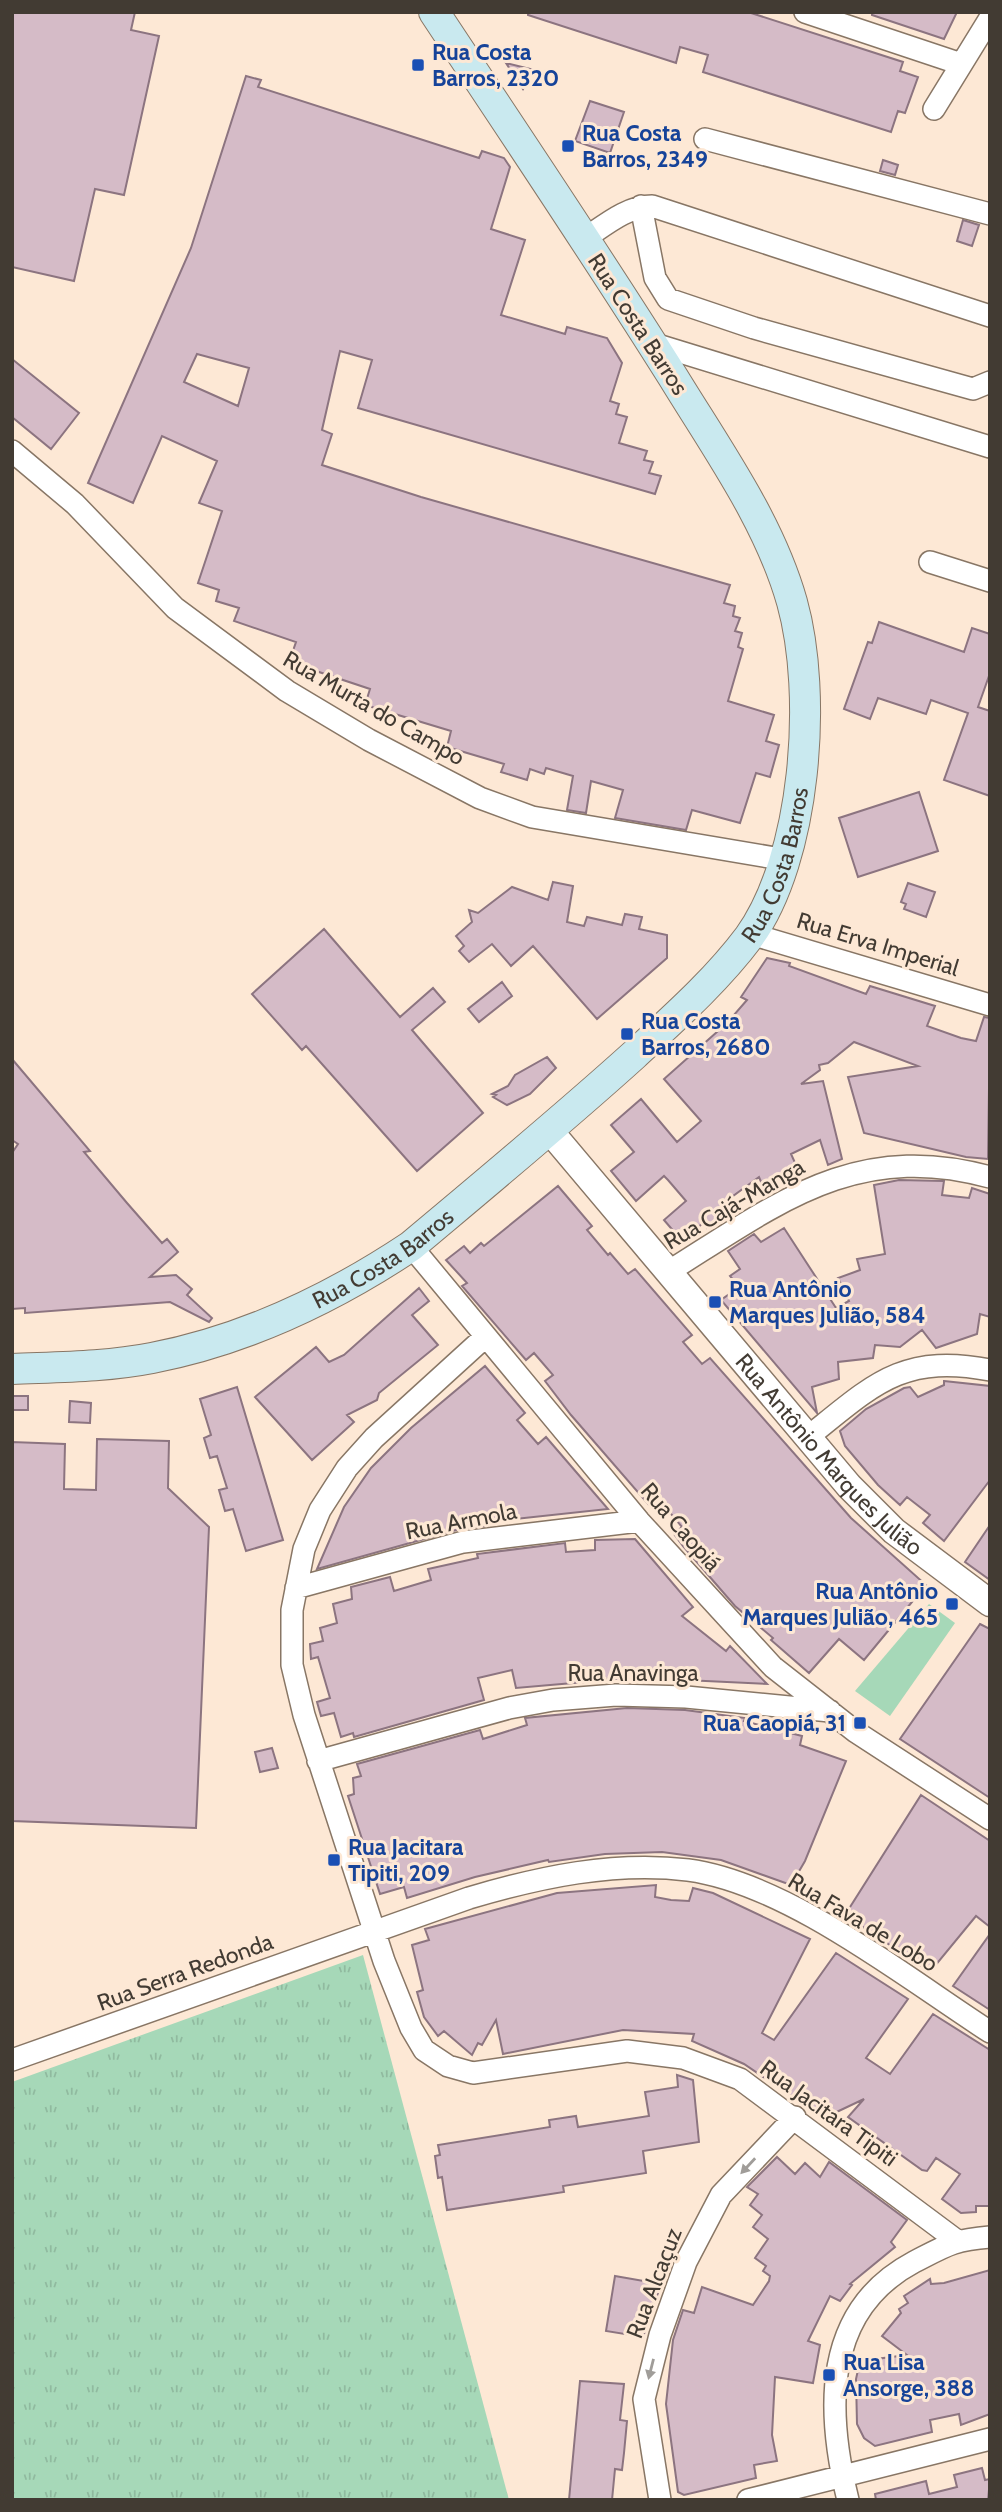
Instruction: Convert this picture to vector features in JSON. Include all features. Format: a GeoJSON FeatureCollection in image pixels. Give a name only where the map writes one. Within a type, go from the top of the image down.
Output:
{"type":"FeatureCollection","features":[{"type":"Feature","properties":{"kind":"main road","name":"Rua Costa Barros"},"geometry":{"type":"LineString","coordinates":[[12,1369],[151,1359],[219,1342],[284,1317],[340,1289],[411,1246],[549,1130],[695,999],[751,934],[786,860],[804,758],[807,714],[793,604],[756,513],[651,343],[434,12]]}},
{"type":"Feature","properties":{"kind":"street"},"geometry":{"type":"LineString","coordinates":[[805,12],[961,64]]}},
{"type":"Feature","properties":{"kind":"street"},"geometry":{"type":"LineString","coordinates":[[934,109],[990,18]]}},
{"type":"Feature","properties":{"kind":"street"},"geometry":{"type":"LineString","coordinates":[[705,139],[990,214]]}},
{"type":"Feature","properties":{"kind":"street"},"geometry":{"type":"LineString","coordinates":[[584,239],[641,206],[693,217],[990,316]]}},
{"type":"Feature","properties":{"kind":"street"},"geometry":{"type":"LineString","coordinates":[[641,206],[655,278],[668,299],[754,328],[973,389],[990,382]]}},
{"type":"Feature","properties":{"kind":"street"},"geometry":{"type":"LineString","coordinates":[[651,343],[990,447]]}},
{"type":"Feature","properties":{"kind":"street","name":"Rua Murta do Campo"},"geometry":{"type":"LineString","coordinates":[[12,451],[75,504],[175,608],[287,691],[369,740],[480,798],[532,817],[786,860]]}},
{"type":"Feature","properties":{"kind":"street"},"geometry":{"type":"LineString","coordinates":[[930,562],[990,581]]}},
{"type":"Feature","properties":{"kind":"street","name":"Rua Erva Imperial"},"geometry":{"type":"LineString","coordinates":[[751,934],[990,1005]]}},
{"type":"Feature","properties":{"kind":"street","name":"Rua Antônio Marques Julião"},"geometry":{"type":"LineString","coordinates":[[549,1130],[849,1486],[894,1531],[990,1603]]}},
{"type":"Feature","properties":{"kind":"street","name":"Rua Cajá-Manga"},"geometry":{"type":"LineString","coordinates":[[668,1272],[803,1191],[854,1172],[906,1164],[954,1168],[990,1177]]}},
{"type":"Feature","properties":{"kind":"street","name":"Rua Caopiá"},"geometry":{"type":"LineString","coordinates":[[411,1246],[639,1521],[773,1667],[856,1732],[990,1819]]}},
{"type":"Feature","properties":{"kind":"street","name":"Rua Jacitara Tipiti"},"geometry":{"type":"LineString","coordinates":[[485,1337],[374,1438],[347,1468],[320,1510],[304,1549],[292,1610],[292,1665],[318,1761],[374,1930],[411,2028],[424,2050],[448,2066],[473,2073],[603,2053],[651,2052],[683,2058],[740,2079],[795,2117],[956,2240]]}},
{"type":"Feature","properties":{"kind":"street"},"geometry":{"type":"LineString","coordinates":[[808,1437],[860,1396],[892,1376],[919,1366],[961,1364],[990,1370]]}},
{"type":"Feature","properties":{"kind":"street","name":"Rua Armola"},"geometry":{"type":"LineString","coordinates":[[296,1588],[463,1542],[639,1521]]}},
{"type":"Feature","properties":{"kind":"street","name":"Rua Anavinga"},"geometry":{"type":"LineString","coordinates":[[318,1761],[509,1708],[553,1700],[616,1695],[687,1697],[830,1711]]}},
{"type":"Feature","properties":{"kind":"street","name":"Rua Fava de Lobo"},"geometry":{"type":"LineString","coordinates":[[374,1930],[523,1882],[581,1872],[638,1867],[691,1870],[736,1883],[788,1904],[990,2032]]}},
{"type":"Feature","properties":{"kind":"street","name":"Rua Serra Redonda"},"geometry":{"type":"LineString","coordinates":[[12,2060],[374,1930]]}},
{"type":"Feature","properties":{"kind":"street","name":"Rua Alcaçuz"},"geometry":{"type":"LineString","coordinates":[[660,2500],[644,2399],[660,2335],[686,2262],[721,2195],[795,2117]]}},
{"type":"Feature","properties":{"kind":"street"},"geometry":{"type":"LineString","coordinates":[[849,2500],[842,2474],[834,2381],[841,2345],[856,2316],[885,2281],[956,2240],[990,2237]]}},
{"type":"Feature","properties":{"kind":"street"},"geometry":{"type":"LineString","coordinates":[[748,2500],[842,2474],[990,2439]]}},
{"type":"Feature","properties":{"kind":"green space"},"geometry":{"type":"Polygon","coordinates":[[[929,1604],[955,1623],[890,1716],[855,1691],[929,1604]]]}},
{"type":"Feature","properties":{"kind":"green space"},"geometry":{"type":"Polygon","coordinates":[[[363,1955],[509,2500],[12,2500],[12,2082],[363,1955]]]}},
{"type":"Feature","properties":{"kind":"building"},"geometry":{"type":"Polygon","coordinates":[[[12,12],[135,12],[131,30],[159,36],[124,195],[95,189],[74,281],[12,267],[12,12]]]}},
{"type":"Feature","properties":{"kind":"building"},"geometry":{"type":"Polygon","coordinates":[[[528,12],[748,12],[903,62],[900,71],[918,77],[905,113],[898,111],[891,132],[703,72],[708,55],[680,47],[676,63],[528,15],[528,12]]]}},
{"type":"Feature","properties":{"kind":"building"},"geometry":{"type":"Polygon","coordinates":[[[872,12],[957,12],[944,39],[872,15],[872,12]]]}},
{"type":"Feature","properties":{"kind":"building"},"geometry":{"type":"Polygon","coordinates":[[[506,63],[534,70],[523,89],[506,63]]]}},
{"type":"Feature","properties":{"kind":"building"},"geometry":{"type":"Polygon","coordinates":[[[246,76],[261,80],[258,87],[479,158],[482,151],[504,158],[510,167],[491,229],[525,240],[501,315],[565,334],[567,327],[607,338],[622,363],[610,401],[619,404],[616,414],[627,417],[619,443],[647,451],[644,460],[653,462],[649,473],[661,476],[655,494],[358,408],[372,360],[340,351],[322,430],[332,434],[322,465],[421,497],[730,585],[724,603],[735,606],[733,616],[740,618],[735,631],[742,633],[738,647],[743,649],[728,701],[774,715],[766,741],[779,745],[770,777],[756,773],[740,823],[692,810],[686,830],[615,818],[623,790],[591,781],[586,813],[567,810],[573,776],[546,768],[544,774],[530,769],[527,780],[501,772],[504,764],[447,747],[451,731],[365,705],[370,689],[289,662],[296,642],[234,621],[239,608],[216,601],[219,590],[198,583],[222,511],[199,503],[217,461],[162,436],[133,503],[88,483],[191,248],[246,76]],[[197,354],[184,382],[238,406],[249,368],[197,354]]]}},
{"type":"Feature","properties":{"kind":"building"},"geometry":{"type":"Polygon","coordinates":[[[590,101],[624,112],[610,153],[575,141],[590,101]]]}},
{"type":"Feature","properties":{"kind":"building"},"geometry":{"type":"Polygon","coordinates":[[[883,160],[898,165],[895,175],[880,171],[883,160]]]}},
{"type":"Feature","properties":{"kind":"building"},"geometry":{"type":"Polygon","coordinates":[[[963,220],[979,225],[972,246],[957,241],[963,220]]]}},
{"type":"Feature","properties":{"kind":"building"},"geometry":{"type":"Polygon","coordinates":[[[12,359],[79,413],[51,449],[12,417],[12,359]]]}},
{"type":"Feature","properties":{"kind":"building"},"geometry":{"type":"Polygon","coordinates":[[[879,622],[964,652],[972,628],[990,634],[990,673],[978,707],[990,711],[990,796],[944,780],[968,713],[931,700],[926,714],[878,698],[870,719],[844,709],[868,642],[872,643],[879,622]]]}},
{"type":"Feature","properties":{"kind":"building"},"geometry":{"type":"Polygon","coordinates":[[[919,792],[938,851],[858,877],[839,818],[919,792]]]}},
{"type":"Feature","properties":{"kind":"building"},"geometry":{"type":"Polygon","coordinates":[[[553,882],[573,886],[567,922],[584,926],[587,917],[622,925],[625,914],[642,917],[639,929],[667,935],[667,958],[597,1019],[533,946],[511,966],[492,944],[469,962],[459,951],[464,946],[456,936],[472,922],[469,910],[478,913],[512,887],[548,900],[553,882]]]}},
{"type":"Feature","properties":{"kind":"building"},"geometry":{"type":"Polygon","coordinates":[[[908,883],[935,892],[926,917],[904,909],[906,904],[901,902],[908,883]]]}},
{"type":"Feature","properties":{"kind":"building"},"geometry":{"type":"Polygon","coordinates":[[[324,929],[400,1017],[433,988],[445,1002],[412,1030],[483,1113],[417,1171],[306,1046],[302,1050],[252,994],[324,929]]]}},
{"type":"Feature","properties":{"kind":"building"},"geometry":{"type":"Polygon","coordinates":[[[767,958],[790,963],[789,966],[866,994],[870,986],[935,1006],[927,1026],[961,1038],[976,1041],[984,1017],[990,1018],[988,1159],[966,1157],[864,1133],[848,1077],[918,1066],[854,1042],[828,1063],[819,1065],[820,1070],[801,1084],[823,1081],[842,1159],[828,1165],[820,1140],[791,1154],[801,1176],[788,1182],[783,1173],[762,1184],[759,1177],[729,1199],[737,1210],[707,1228],[703,1223],[682,1241],[664,1220],[686,1201],[664,1176],[636,1201],[611,1171],[634,1152],[611,1125],[641,1099],[677,1142],[701,1121],[664,1079],[727,1023],[747,1000],[741,997],[767,958]]]}},
{"type":"Feature","properties":{"kind":"building"},"geometry":{"type":"Polygon","coordinates":[[[502,982],[512,996],[479,1022],[468,1009],[502,982]]]}},
{"type":"Feature","properties":{"kind":"building"},"geometry":{"type":"Polygon","coordinates":[[[547,1057],[556,1068],[530,1094],[507,1105],[493,1097],[496,1095],[492,1094],[508,1086],[515,1075],[547,1057]]]}},
{"type":"Feature","properties":{"kind":"building"},"geometry":{"type":"Polygon","coordinates":[[[12,1059],[90,1151],[84,1152],[127,1203],[162,1243],[167,1239],[178,1252],[150,1277],[176,1275],[192,1289],[187,1295],[212,1318],[209,1322],[170,1302],[25,1313],[25,1308],[12,1309],[12,1153],[18,1144],[12,1140],[12,1059]]]}},
{"type":"Feature","properties":{"kind":"building"},"geometry":{"type":"Polygon","coordinates":[[[899,1180],[944,1181],[942,1195],[969,1198],[972,1188],[990,1194],[990,1317],[980,1314],[977,1334],[936,1348],[922,1330],[900,1347],[875,1345],[873,1358],[838,1362],[839,1379],[812,1387],[817,1413],[721,1300],[739,1287],[730,1276],[740,1269],[728,1251],[754,1234],[761,1242],[784,1228],[836,1308],[849,1301],[838,1278],[860,1270],[857,1259],[885,1254],[874,1185],[899,1180]]]}},
{"type":"Feature","properties":{"kind":"building"},"geometry":{"type":"Polygon","coordinates":[[[558,1186],[592,1226],[587,1230],[608,1255],[610,1253],[628,1274],[635,1269],[692,1335],[683,1342],[702,1364],[710,1358],[851,1518],[926,1585],[864,1660],[839,1639],[809,1673],[771,1640],[773,1638],[735,1606],[683,1546],[674,1534],[682,1527],[662,1503],[649,1505],[571,1415],[545,1381],[553,1375],[534,1353],[526,1360],[462,1286],[467,1283],[446,1260],[464,1246],[470,1253],[481,1243],[484,1246],[558,1186]]]}},
{"type":"Feature","properties":{"kind":"building"},"geometry":{"type":"Polygon","coordinates":[[[419,1288],[429,1301],[412,1315],[438,1345],[379,1393],[377,1400],[347,1415],[354,1422],[312,1460],[255,1397],[316,1347],[329,1362],[344,1355],[419,1288]]]}},
{"type":"Feature","properties":{"kind":"building"},"geometry":{"type":"Polygon","coordinates":[[[485,1366],[525,1413],[517,1420],[538,1444],[546,1437],[608,1509],[487,1522],[488,1526],[460,1529],[317,1569],[344,1507],[371,1468],[411,1428],[485,1366]]]}},
{"type":"Feature","properties":{"kind":"building"},"geometry":{"type":"Polygon","coordinates":[[[944,1381],[990,1386],[990,1480],[944,1541],[923,1523],[930,1515],[907,1497],[900,1505],[878,1485],[845,1446],[840,1431],[866,1409],[904,1388],[910,1387],[918,1397],[944,1385],[944,1381]]]}},
{"type":"Feature","properties":{"kind":"building"},"geometry":{"type":"Polygon","coordinates":[[[237,1387],[283,1540],[246,1551],[233,1509],[225,1511],[219,1490],[227,1488],[217,1456],[210,1458],[204,1438],[211,1435],[200,1399],[237,1387]]]}},
{"type":"Feature","properties":{"kind":"building"},"geometry":{"type":"Polygon","coordinates":[[[12,1396],[28,1396],[28,1410],[12,1410],[12,1396]]]}},
{"type":"Feature","properties":{"kind":"building"},"geometry":{"type":"Polygon","coordinates":[[[70,1401],[91,1403],[90,1423],[69,1422],[70,1401]]]}},
{"type":"Feature","properties":{"kind":"building"},"geometry":{"type":"Polygon","coordinates":[[[97,1439],[169,1441],[168,1488],[209,1527],[196,1828],[12,1821],[12,1442],[65,1444],[64,1489],[96,1490],[97,1439]]]}},
{"type":"Feature","properties":{"kind":"building"},"geometry":{"type":"Polygon","coordinates":[[[990,1525],[990,1580],[965,1562],[990,1525]]]}},
{"type":"Feature","properties":{"kind":"building"},"geometry":{"type":"Polygon","coordinates":[[[635,1539],[693,1607],[682,1616],[726,1651],[730,1646],[767,1684],[642,1678],[596,1679],[516,1688],[512,1670],[478,1678],[484,1700],[354,1737],[353,1733],[341,1737],[334,1713],[321,1716],[317,1702],[330,1698],[318,1657],[311,1659],[310,1644],[323,1641],[320,1628],[337,1623],[333,1604],[352,1599],[351,1587],[390,1577],[394,1591],[431,1580],[428,1569],[478,1558],[477,1554],[565,1543],[566,1552],[595,1550],[595,1540],[635,1539]]]}},
{"type":"Feature","properties":{"kind":"building"},"geometry":{"type":"Polygon","coordinates":[[[980,1624],[990,1629],[990,1798],[900,1739],[980,1624]]]}},
{"type":"Feature","properties":{"kind":"building"},"geometry":{"type":"Polygon","coordinates":[[[627,1708],[685,1710],[745,1718],[744,1721],[802,1736],[800,1745],[846,1761],[805,1861],[791,1885],[721,1860],[662,1852],[548,1860],[475,1877],[407,1898],[404,1887],[380,1894],[348,1796],[354,1794],[353,1778],[361,1776],[357,1764],[480,1730],[483,1739],[527,1725],[525,1718],[627,1708]]]}},
{"type":"Feature","properties":{"kind":"building"},"geometry":{"type":"Polygon","coordinates":[[[272,1748],[278,1768],[260,1772],[255,1752],[272,1748]]]}},
{"type":"Feature","properties":{"kind":"building"},"geometry":{"type":"Polygon","coordinates":[[[921,1795],[990,1841],[990,1927],[976,1916],[930,1972],[845,1915],[921,1795]]]}},
{"type":"Feature","properties":{"kind":"building"},"geometry":{"type":"Polygon","coordinates":[[[656,1885],[655,1897],[689,1901],[693,1888],[713,1893],[810,1939],[762,2033],[774,2040],[836,1953],[908,1999],[866,2058],[890,2074],[933,2014],[990,2050],[990,2206],[976,2206],[976,2212],[961,2213],[942,2199],[960,2174],[936,2158],[927,2171],[922,2170],[848,2117],[864,2099],[824,2118],[744,2064],[692,2041],[694,2034],[623,2030],[503,2054],[496,2020],[482,2045],[478,2043],[472,2055],[444,2031],[438,2036],[424,2017],[417,1992],[423,1990],[412,1945],[429,1940],[425,1929],[557,1893],[656,1885]]]}},
{"type":"Feature","properties":{"kind":"building"},"geometry":{"type":"Polygon","coordinates":[[[990,1934],[990,2010],[953,1986],[990,1934]]]}},
{"type":"Feature","properties":{"kind":"building"},"geometry":{"type":"Polygon","coordinates":[[[677,2075],[693,2080],[699,2142],[643,2151],[646,2173],[563,2186],[564,2192],[447,2210],[442,2177],[438,2178],[435,2156],[440,2155],[438,2145],[550,2127],[549,2120],[576,2116],[578,2127],[649,2116],[645,2092],[678,2087],[677,2075]]]}},
{"type":"Feature","properties":{"kind":"building"},"geometry":{"type":"Polygon","coordinates":[[[777,2157],[795,2174],[805,2163],[820,2177],[829,2162],[907,2220],[891,2242],[895,2247],[850,2284],[852,2285],[840,2301],[830,2296],[808,2341],[820,2345],[813,2383],[775,2377],[772,2435],[777,2461],[754,2465],[756,2478],[684,2495],[678,2492],[666,2404],[673,2340],[683,2310],[694,2313],[702,2287],[753,2305],[769,2281],[770,2276],[763,2271],[766,2266],[755,2258],[768,2239],[753,2227],[762,2215],[750,2205],[758,2194],[747,2187],[777,2157]]]}},
{"type":"Feature","properties":{"kind":"building"},"geometry":{"type":"Polygon","coordinates":[[[990,2270],[990,2414],[961,2425],[959,2414],[930,2420],[932,2432],[875,2446],[864,2438],[857,2424],[856,2379],[860,2361],[907,2355],[882,2336],[901,2313],[899,2309],[908,2303],[904,2296],[930,2279],[931,2284],[944,2283],[990,2270]]]}},
{"type":"Feature","properties":{"kind":"building"},"geometry":{"type":"Polygon","coordinates":[[[615,2276],[661,2284],[643,2337],[606,2331],[615,2276]]]}},
{"type":"Feature","properties":{"kind":"building"},"geometry":{"type":"Polygon","coordinates":[[[580,2381],[624,2384],[620,2420],[627,2421],[624,2453],[622,2470],[615,2469],[612,2500],[569,2500],[580,2381]]]}},
{"type":"Feature","properties":{"kind":"building"},"geometry":{"type":"Polygon","coordinates":[[[982,2468],[985,2480],[990,2479],[988,2500],[876,2500],[875,2494],[926,2481],[929,2494],[957,2487],[954,2475],[982,2468]]]}},
{"type":"Feature","properties":{"kind":"place","name":"Rua Costa Barros, 2320"},"geometry":{"type":"Point","coordinates":[418,65]}},
{"type":"Feature","properties":{"kind":"place","name":"Rua Costa Barros, 2349"},"geometry":{"type":"Point","coordinates":[568,146]}},
{"type":"Feature","properties":{"kind":"place","name":"Rua Costa Barros, 2680"},"geometry":{"type":"Point","coordinates":[627,1034]}},
{"type":"Feature","properties":{"kind":"place","name":"Rua Antônio Marques Julião, 584"},"geometry":{"type":"Point","coordinates":[715,1302]}},
{"type":"Feature","properties":{"kind":"place","name":"Rua Antônio Marques Julião, 465"},"geometry":{"type":"Point","coordinates":[952,1604]}},
{"type":"Feature","properties":{"kind":"place","name":"Rua Caopiá, 31"},"geometry":{"type":"Point","coordinates":[860,1723]}},
{"type":"Feature","properties":{"kind":"place","name":"Rua Jacitara Tipiti, 209"},"geometry":{"type":"Point","coordinates":[334,1860]}},
{"type":"Feature","properties":{"kind":"place","name":"Rua Lisa Ansorge, 388"},"geometry":{"type":"Point","coordinates":[829,2375]}}]}
